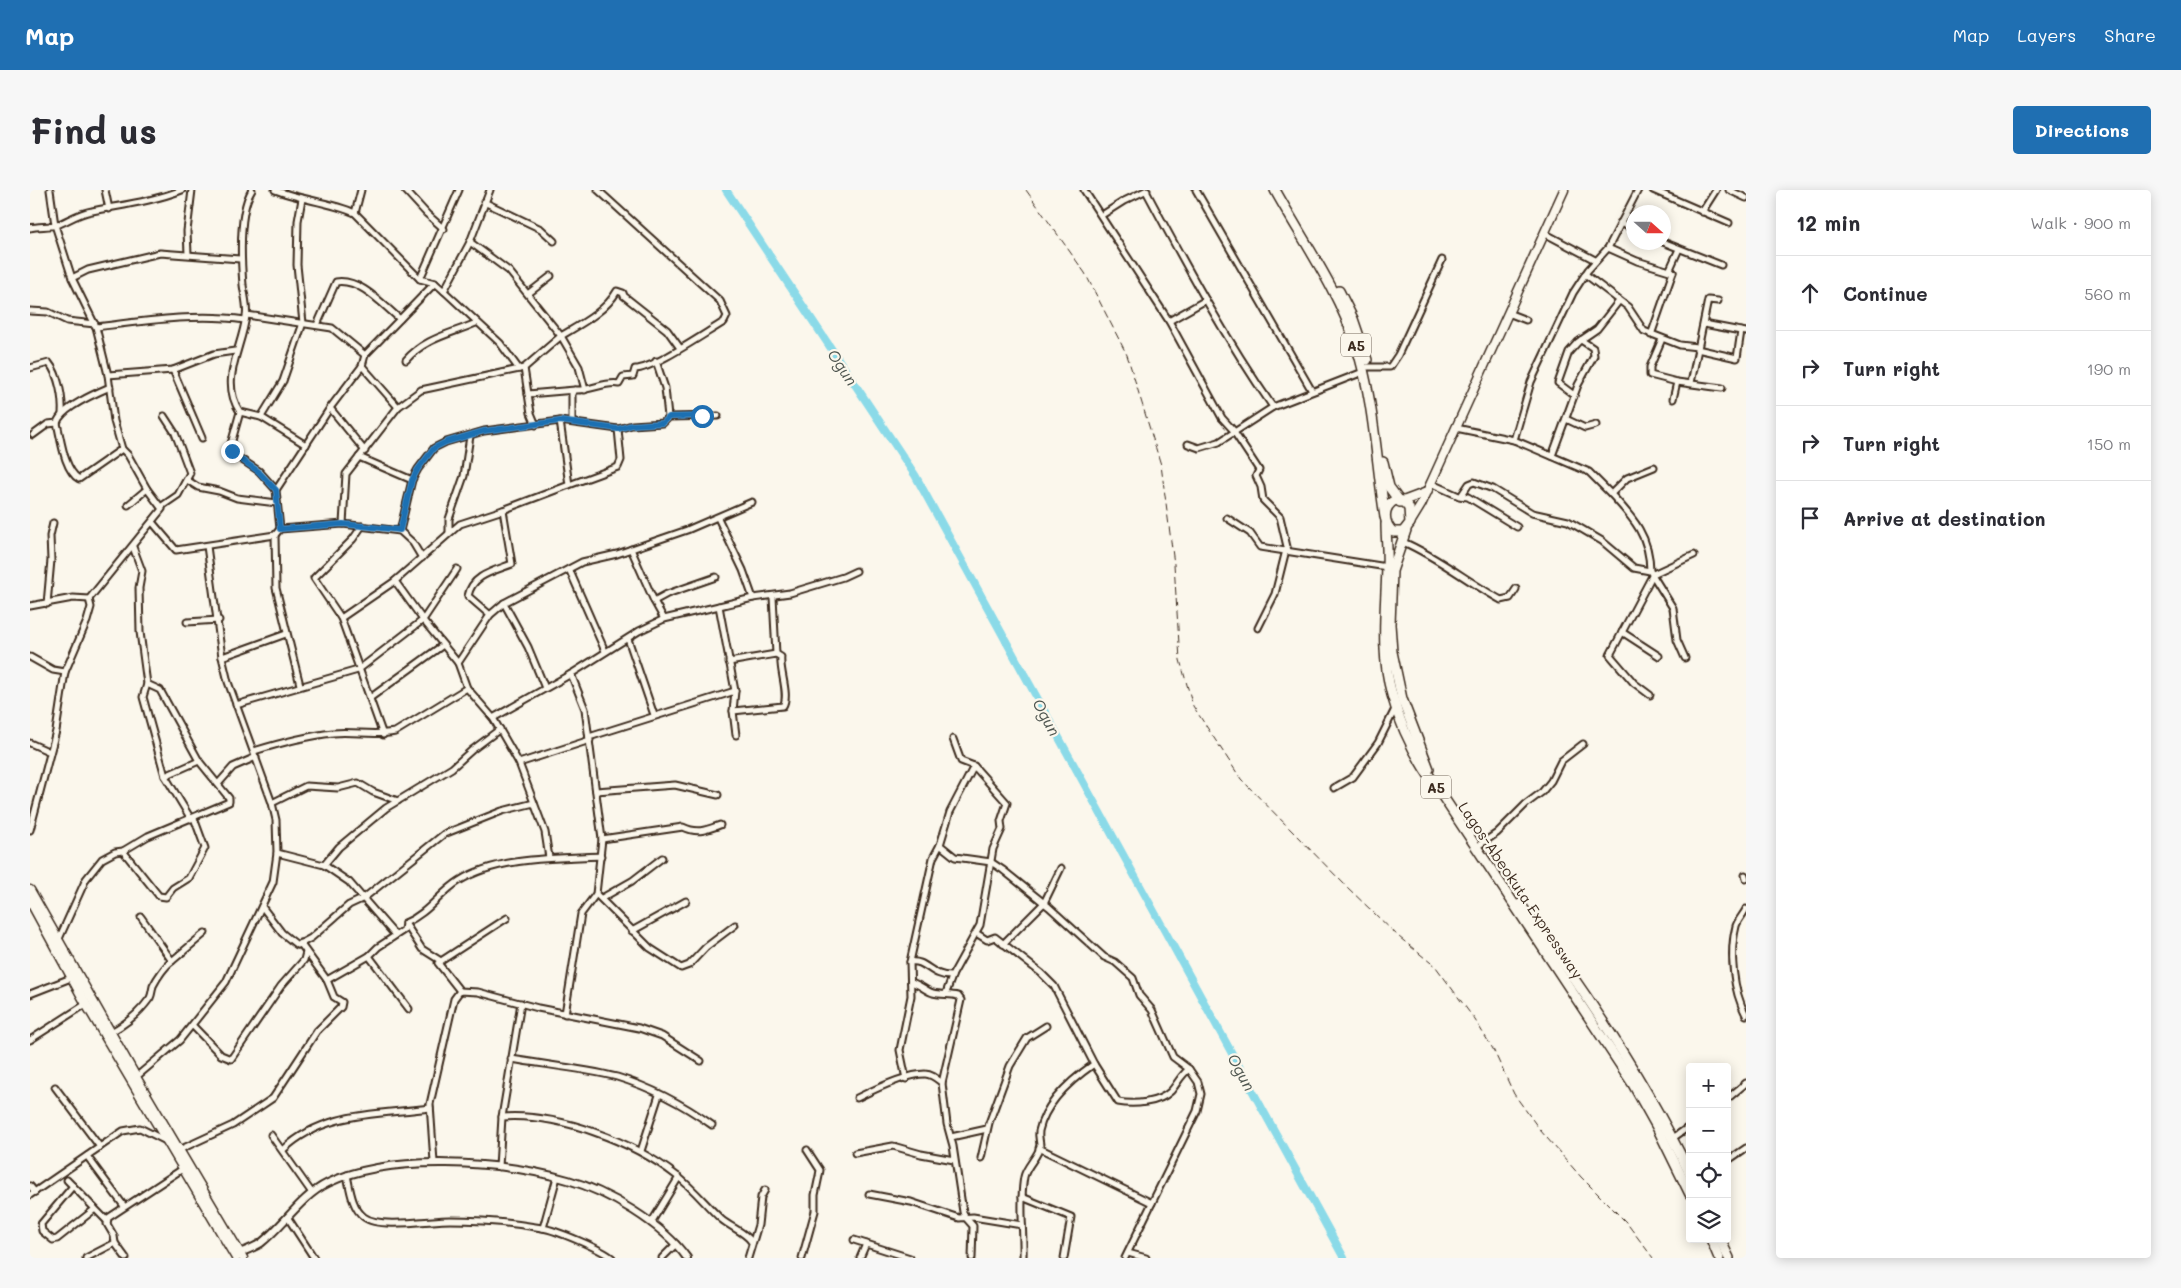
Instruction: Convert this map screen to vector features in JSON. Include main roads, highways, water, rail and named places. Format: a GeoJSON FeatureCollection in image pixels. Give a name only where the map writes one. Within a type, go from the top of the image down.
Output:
{"type":"FeatureCollection","features":[{"type":"Feature","properties":{"kind":"highway","name":"Lagos-Abeokuta Expressway"},"geometry":{"type":"LineString","coordinates":[[1275,190],[1344,314],[1366,370],[1386,520],[1385,648],[1389,681],[1408,739],[1424,768],[1592,1014],[1641,1080],[1673,1138],[1686,1172]]}},
{"type":"Feature","properties":{"kind":"highway","name":"Lagos-Abeokuta Expressway"},"geometry":{"type":"LineString","coordinates":[[1282,190],[1353,320],[1366,370],[1384,472],[1389,487],[1401,502]]}},
{"type":"Feature","properties":{"kind":"highway"},"geometry":{"type":"LineString","coordinates":[[1401,502],[1398,500],[1391,502],[1386,520],[1393,532],[1402,532],[1408,526]]}},
{"type":"Feature","properties":{"kind":"highway","name":"A5"},"geometry":{"type":"LineString","coordinates":[[1401,502],[1409,508],[1408,526]]}},
{"type":"Feature","properties":{"kind":"highway","name":"Lagos-Abeokuta Expressway"},"geometry":{"type":"LineString","coordinates":[[1408,526],[1404,542],[1392,571],[1390,635],[1397,682],[1427,766],[1478,846],[1556,951],[1592,1014]]}},
{"type":"Feature","properties":{"kind":"highway","name":"Lagos-Abeokuta Expressway"},"geometry":{"type":"LineString","coordinates":[[1605,1033],[1686,1172]]}},
{"type":"Feature","properties":{"kind":"highway"},"geometry":{"type":"LineString","coordinates":[[1712,1243],[1719,1258]]}},
{"type":"Feature","properties":{"kind":"highway"},"geometry":{"type":"LineString","coordinates":[[1722,1243],[1729,1258]]}},
{"type":"Feature","properties":{"kind":"main road"},"geometry":{"type":"LineString","coordinates":[[1408,526],[1415,517],[1564,190]]}},
{"type":"Feature","properties":{"kind":"main road"},"geometry":{"type":"LineString","coordinates":[[1401,502],[1426,492]]}},
{"type":"Feature","properties":{"kind":"main road"},"geometry":{"type":"LineString","coordinates":[[30,890],[240,1256]]}},
{"type":"Feature","properties":{"kind":"main road"},"geometry":{"type":"LineString","coordinates":[[30,902],[71,978],[167,1141],[205,1197]]}},
{"type":"Feature","properties":{"kind":"waterway","name":"Ogun"},"geometry":{"type":"LineString","coordinates":[[726,190],[915,475],[1344,1258]]}},
{"type":"Feature","properties":{"kind":"railway"},"geometry":{"type":"LineString","coordinates":[[1026,190],[1085,273],[1127,355],[1161,465],[1174,564],[1180,660],[1193,706],[1241,779],[1347,887],[1399,937],[1436,967],[1475,1020],[1493,1049],[1514,1094],[1540,1130],[1581,1177],[1626,1222],[1653,1258]]}}]}
